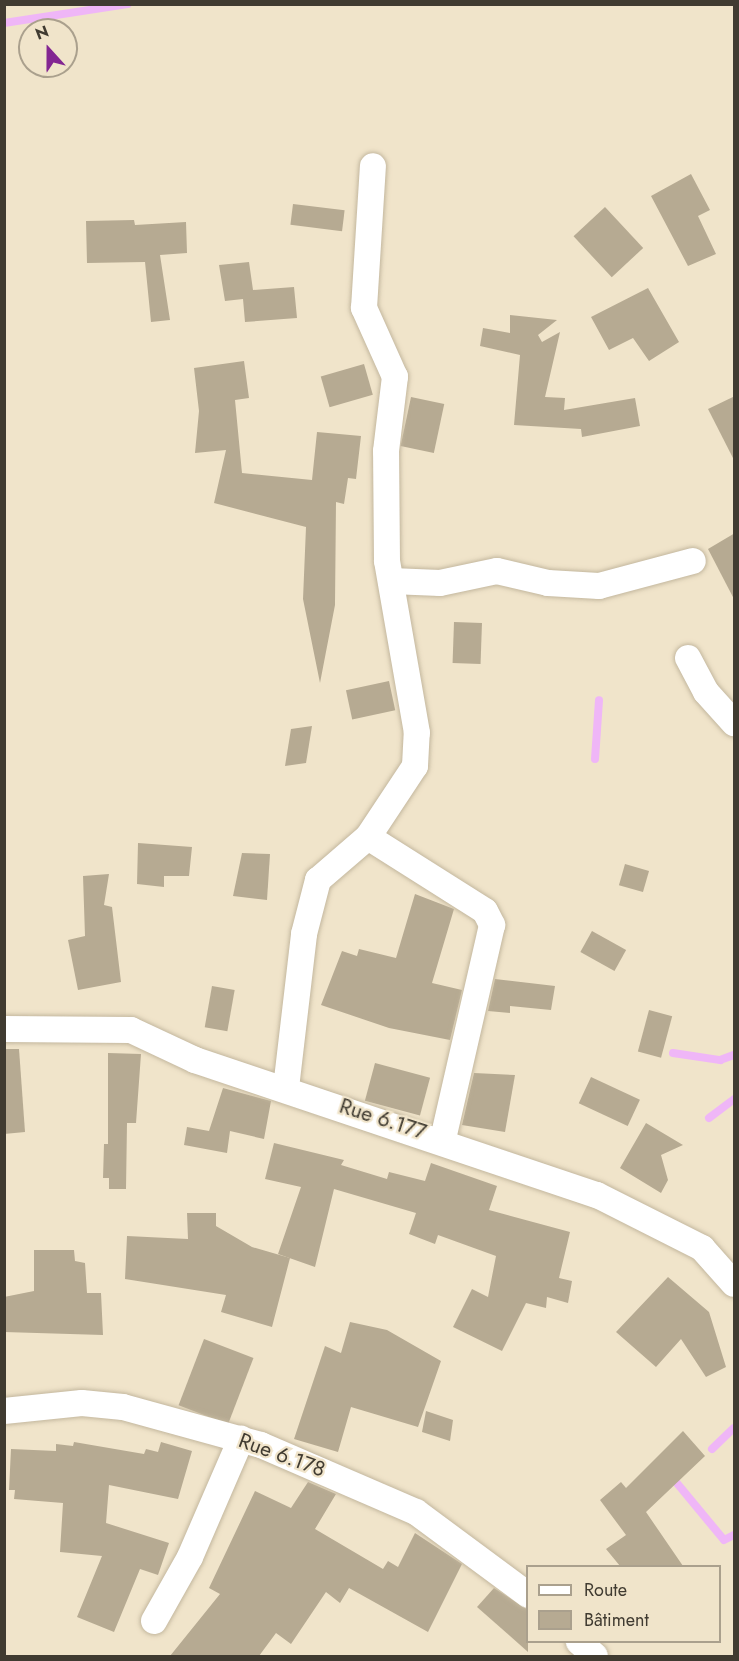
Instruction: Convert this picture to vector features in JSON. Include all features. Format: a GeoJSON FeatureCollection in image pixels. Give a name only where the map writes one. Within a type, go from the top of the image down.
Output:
{"type":"FeatureCollection","features":[{"type":"Feature","properties":{"kind":"street"},"geometry":{"type":"LineString","coordinates":[[286,1088],[304,934],[318,880],[368,837],[415,765],[417,734],[391,582],[386,451],[395,377],[364,308],[373,166]]}},
{"type":"Feature","properties":{"kind":"street"},"geometry":{"type":"LineString","coordinates":[[391,582],[440,583],[497,571],[548,583],[599,586],[693,561]]}},
{"type":"Feature","properties":{"kind":"street"},"geometry":{"type":"LineString","coordinates":[[688,658],[706,692],[735,723]]}},
{"type":"Feature","properties":{"kind":"street"},"geometry":{"type":"LineString","coordinates":[[368,837],[484,911],[492,925],[443,1139]]}},
{"type":"Feature","properties":{"kind":"street","name":"Rue 6.177"},"geometry":{"type":"LineString","coordinates":[[4,1029],[131,1030],[195,1060],[443,1139],[597,1194],[702,1248],[735,1284]]}},
{"type":"Feature","properties":{"kind":"street","name":"Rue 6.178"},"geometry":{"type":"LineString","coordinates":[[4,1411],[82,1403],[123,1407],[241,1439],[348,1479],[416,1512],[526,1594]]}},
{"type":"Feature","properties":{"kind":"street"},"geometry":{"type":"LineString","coordinates":[[154,1621],[190,1557],[241,1439]]}},
{"type":"Feature","properties":{"kind":"street"},"geometry":{"type":"LineString","coordinates":[[581,1643],[595,1656]]}},
{"type":"Feature","properties":{"kind":"building"},"geometry":{"type":"Polygon","coordinates":[[[691,174],[710,210],[698,216],[716,254],[688,266],[651,196],[691,174]]]}},
{"type":"Feature","properties":{"kind":"building"},"geometry":{"type":"Polygon","coordinates":[[[293,204],[345,210],[342,231],[290,225],[293,204]]]}},
{"type":"Feature","properties":{"kind":"building"},"geometry":{"type":"Polygon","coordinates":[[[605,207],[643,248],[612,277],[574,236],[605,207]]]}},
{"type":"Feature","properties":{"kind":"building"},"geometry":{"type":"Polygon","coordinates":[[[134,220],[135,225],[186,222],[187,253],[160,255],[170,320],[151,322],[145,262],[87,263],[86,221],[134,220]]]}},
{"type":"Feature","properties":{"kind":"building"},"geometry":{"type":"Polygon","coordinates":[[[249,262],[253,290],[294,287],[297,318],[245,322],[243,299],[225,301],[219,265],[249,262]]]}},
{"type":"Feature","properties":{"kind":"building"},"geometry":{"type":"Polygon","coordinates":[[[648,288],[679,342],[649,361],[633,338],[609,350],[591,317],[648,288]]]}},
{"type":"Feature","properties":{"kind":"building"},"geometry":{"type":"Polygon","coordinates":[[[510,315],[557,320],[538,335],[542,342],[560,332],[545,397],[565,398],[564,410],[635,398],[640,426],[582,437],[581,429],[514,425],[520,355],[480,346],[483,328],[510,333],[510,315]]]}},
{"type":"Feature","properties":{"kind":"building"},"geometry":{"type":"Polygon","coordinates":[[[244,361],[249,398],[235,400],[242,473],[312,480],[317,432],[361,436],[356,479],[348,478],[344,504],[336,502],[335,605],[320,683],[303,599],[306,527],[214,503],[226,450],[195,453],[199,411],[194,368],[244,361]]]}},
{"type":"Feature","properties":{"kind":"building"},"geometry":{"type":"Polygon","coordinates":[[[364,364],[373,395],[330,407],[321,376],[364,364]]]}},
{"type":"Feature","properties":{"kind":"building"},"geometry":{"type":"Polygon","coordinates":[[[735,396],[735,462],[708,409],[735,396]]]}},
{"type":"Feature","properties":{"kind":"building"},"geometry":{"type":"Polygon","coordinates":[[[411,397],[444,404],[434,453],[401,446],[411,397]]]}},
{"type":"Feature","properties":{"kind":"building"},"geometry":{"type":"Polygon","coordinates":[[[735,533],[735,601],[708,549],[735,533]]]}},
{"type":"Feature","properties":{"kind":"building"},"geometry":{"type":"Polygon","coordinates":[[[454,622],[482,623],[481,664],[453,663],[454,622]]]}},
{"type":"Feature","properties":{"kind":"building"},"geometry":{"type":"Polygon","coordinates":[[[389,681],[395,710],[352,719],[346,690],[389,681]]]}},
{"type":"Feature","properties":{"kind":"building"},"geometry":{"type":"Polygon","coordinates":[[[312,726],[306,763],[285,766],[291,729],[312,726]]]}},
{"type":"Feature","properties":{"kind":"building"},"geometry":{"type":"Polygon","coordinates":[[[138,843],[192,847],[189,876],[164,876],[164,887],[137,884],[138,843]]]}},
{"type":"Feature","properties":{"kind":"building"},"geometry":{"type":"Polygon","coordinates":[[[242,853],[270,854],[267,900],[233,896],[242,853]]]}},
{"type":"Feature","properties":{"kind":"building"},"geometry":{"type":"Polygon","coordinates":[[[625,864],[649,871],[643,892],[619,885],[625,864]]]}},
{"type":"Feature","properties":{"kind":"building"},"geometry":{"type":"Polygon","coordinates":[[[109,874],[104,905],[112,907],[121,982],[78,990],[68,940],[85,936],[83,876],[109,874]]]}},
{"type":"Feature","properties":{"kind":"building"},"geometry":{"type":"Polygon","coordinates":[[[415,894],[454,909],[432,983],[462,990],[450,1040],[389,1028],[321,1005],[342,951],[357,956],[359,949],[396,958],[415,894]]]}},
{"type":"Feature","properties":{"kind":"building"},"geometry":{"type":"Polygon","coordinates":[[[592,931],[626,950],[614,971],[580,952],[592,931]]]}},
{"type":"Feature","properties":{"kind":"building"},"geometry":{"type":"Polygon","coordinates":[[[495,979],[555,986],[551,1010],[510,1006],[510,1013],[488,1011],[495,979]]]}},
{"type":"Feature","properties":{"kind":"building"},"geometry":{"type":"Polygon","coordinates":[[[212,986],[235,990],[227,1031],[205,1027],[212,986]]]}},
{"type":"Feature","properties":{"kind":"building"},"geometry":{"type":"Polygon","coordinates":[[[649,1010],[672,1016],[661,1058],[638,1052],[649,1010]]]}},
{"type":"Feature","properties":{"kind":"building"},"geometry":{"type":"Polygon","coordinates":[[[4,1049],[19,1049],[25,1132],[4,1134],[4,1049]]]}},
{"type":"Feature","properties":{"kind":"building"},"geometry":{"type":"Polygon","coordinates":[[[108,1053],[141,1054],[136,1123],[127,1123],[126,1189],[109,1189],[109,1178],[103,1178],[104,1144],[108,1144],[108,1053]]]}},
{"type":"Feature","properties":{"kind":"building"},"geometry":{"type":"Polygon","coordinates":[[[375,1063],[430,1078],[420,1115],[365,1101],[375,1063]]]}},
{"type":"Feature","properties":{"kind":"building"},"geometry":{"type":"Polygon","coordinates":[[[474,1073],[515,1075],[505,1132],[462,1125],[474,1073]]]}},
{"type":"Feature","properties":{"kind":"building"},"geometry":{"type":"Polygon","coordinates":[[[591,1077],[640,1100],[628,1126],[579,1103],[591,1077]]]}},
{"type":"Feature","properties":{"kind":"building"},"geometry":{"type":"Polygon","coordinates":[[[223,1088],[271,1101],[264,1139],[230,1131],[227,1153],[184,1145],[187,1127],[209,1131],[223,1088]]]}},
{"type":"Feature","properties":{"kind":"building"},"geometry":{"type":"Polygon","coordinates":[[[646,1123],[683,1145],[661,1155],[668,1180],[661,1193],[620,1168],[646,1123]]]}},
{"type":"Feature","properties":{"kind":"building"},"geometry":{"type":"Polygon","coordinates":[[[274,1143],[344,1160],[341,1165],[387,1179],[389,1172],[425,1181],[431,1163],[497,1186],[489,1210],[570,1232],[559,1278],[572,1281],[568,1303],[547,1297],[546,1308],[526,1303],[502,1351],[453,1327],[472,1289],[488,1297],[496,1256],[438,1235],[435,1244],[409,1234],[416,1213],[334,1189],[315,1267],[278,1254],[301,1187],[265,1179],[274,1143]]]}},
{"type":"Feature","properties":{"kind":"building"},"geometry":{"type":"Polygon","coordinates":[[[187,1213],[216,1213],[216,1226],[252,1247],[290,1258],[272,1327],[221,1312],[226,1295],[125,1279],[127,1236],[188,1239],[187,1213]]]}},
{"type":"Feature","properties":{"kind":"building"},"geometry":{"type":"Polygon","coordinates":[[[34,1250],[74,1250],[75,1261],[85,1263],[87,1293],[101,1293],[103,1335],[4,1332],[4,1297],[34,1291],[34,1250]]]}},
{"type":"Feature","properties":{"kind":"building"},"geometry":{"type":"Polygon","coordinates":[[[668,1277],[709,1312],[726,1367],[706,1377],[681,1339],[656,1367],[616,1332],[668,1277]]]}},
{"type":"Feature","properties":{"kind":"building"},"geometry":{"type":"Polygon","coordinates":[[[350,1322],[387,1330],[441,1361],[418,1427],[351,1407],[338,1452],[294,1439],[325,1346],[341,1353],[350,1322]]]}},
{"type":"Feature","properties":{"kind":"building"},"geometry":{"type":"Polygon","coordinates":[[[204,1339],[253,1358],[228,1424],[179,1405],[204,1339]]]}},
{"type":"Feature","properties":{"kind":"building"},"geometry":{"type":"Polygon","coordinates":[[[426,1411],[453,1420],[450,1441],[422,1432],[426,1411]]]}},
{"type":"Feature","properties":{"kind":"building"},"geometry":{"type":"Polygon","coordinates":[[[683,1431],[705,1456],[646,1512],[682,1565],[619,1565],[606,1549],[626,1535],[600,1500],[621,1482],[626,1488],[683,1431]]]}},
{"type":"Feature","properties":{"kind":"building"},"geometry":{"type":"Polygon","coordinates":[[[74,1442],[144,1454],[146,1449],[158,1452],[161,1442],[192,1451],[178,1499],[109,1485],[106,1523],[169,1543],[158,1575],[140,1569],[114,1632],[77,1617],[102,1556],[60,1552],[63,1503],[14,1499],[15,1490],[9,1490],[11,1449],[56,1451],[56,1444],[73,1446],[74,1442]]]}},
{"type":"Feature","properties":{"kind":"building"},"geometry":{"type":"Polygon","coordinates":[[[308,1482],[336,1494],[315,1529],[383,1569],[388,1561],[398,1567],[415,1533],[462,1564],[428,1632],[349,1588],[340,1603],[326,1592],[291,1644],[276,1633],[259,1656],[170,1656],[220,1594],[209,1588],[255,1491],[291,1508],[308,1482]]]}},
{"type":"Feature","properties":{"kind":"building"},"geometry":{"type":"Polygon","coordinates":[[[494,1588],[526,1609],[528,1652],[477,1607],[494,1588]]]}},
{"type":"Feature","properties":{"kind":"waterway"},"geometry":{"type":"LineString","coordinates":[[4,23],[128,4]]}},
{"type":"Feature","properties":{"kind":"waterway"},"geometry":{"type":"LineString","coordinates":[[595,759],[599,700]]}},
{"type":"Feature","properties":{"kind":"waterway"},"geometry":{"type":"LineString","coordinates":[[673,1053],[720,1060],[734,1055]]}},
{"type":"Feature","properties":{"kind":"waterway"},"geometry":{"type":"LineString","coordinates":[[709,1118],[734,1099]]}},
{"type":"Feature","properties":{"kind":"waterway"},"geometry":{"type":"LineString","coordinates":[[712,1449],[734,1428]]}},
{"type":"Feature","properties":{"kind":"waterway"},"geometry":{"type":"LineString","coordinates":[[676,1482],[724,1540],[734,1535]]}}]}
